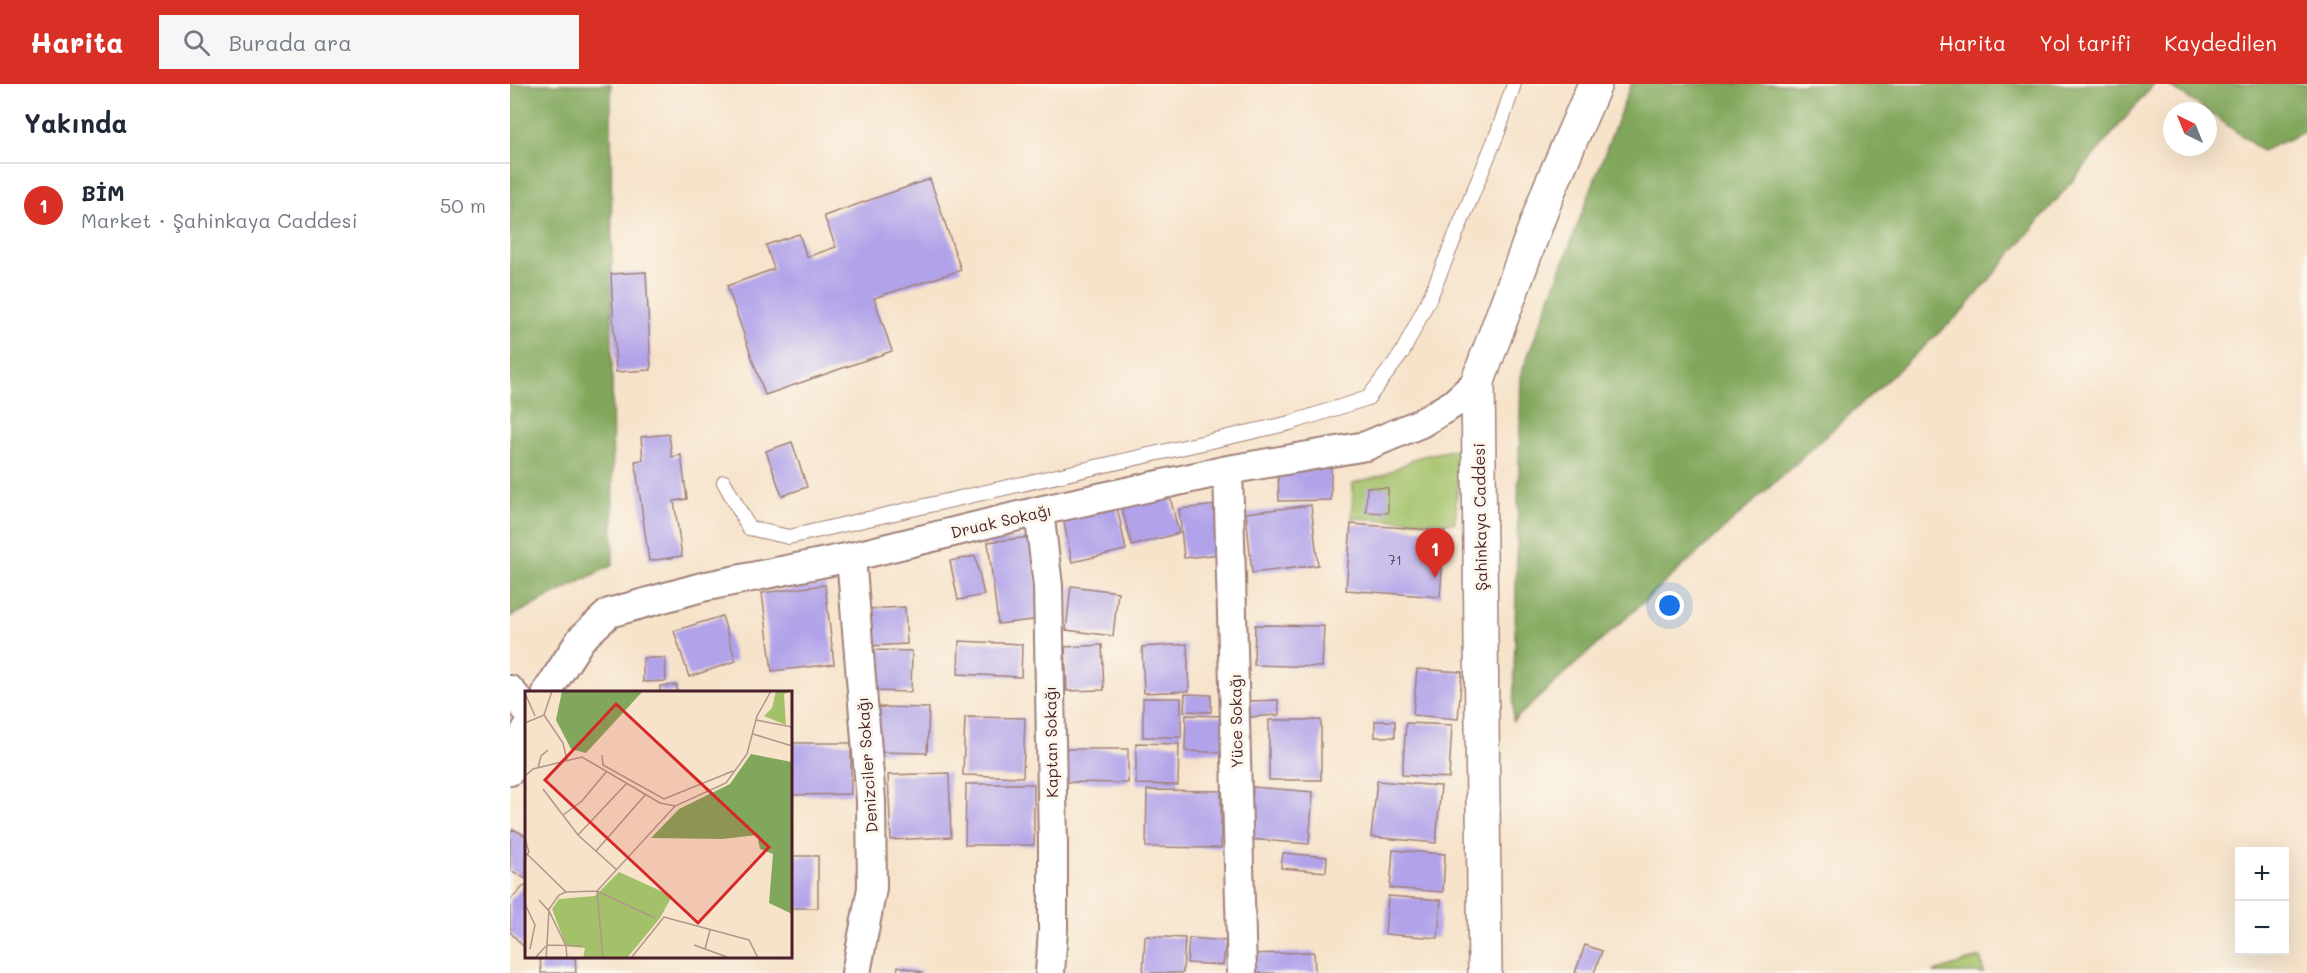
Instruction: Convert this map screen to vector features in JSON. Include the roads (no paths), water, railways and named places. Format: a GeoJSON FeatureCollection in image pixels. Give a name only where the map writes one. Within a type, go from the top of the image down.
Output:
{"type":"FeatureCollection","features":[{"type":"Feature","properties":{"kind":"street","name":"Şahinkaya Caddesi"},"geometry":{"type":"LineString","coordinates":[[1485,973],[1478,381],[1549,190],[1595,84]]}},
{"type":"Feature","properties":{"kind":"street","name":"Druak Sokağı"},"geometry":{"type":"LineString","coordinates":[[548,691],[581,639],[609,613],[702,587],[851,556],[1039,511],[1228,470],[1366,446],[1421,423],[1453,404],[1478,381]]}},
{"type":"Feature","properties":{"kind":"street","name":"Yüce Sokağı"},"geometry":{"type":"LineString","coordinates":[[1228,470],[1242,973]]}},
{"type":"Feature","properties":{"kind":"street","name":"Kaptan Sokağı"},"geometry":{"type":"LineString","coordinates":[[1039,511],[1048,586],[1053,846],[1053,930],[1050,973]]}},
{"type":"Feature","properties":{"kind":"street","name":"Denizciler Sokağı"},"geometry":{"type":"LineString","coordinates":[[851,556],[871,800],[872,888],[856,973]]}},
{"type":"Feature","properties":{"kind":"street"},"geometry":{"type":"LineString","coordinates":[[510,690],[525,708]]}},
{"type":"Feature","properties":{"kind":"street"},"geometry":{"type":"LineString","coordinates":[[510,771],[525,733]]}},
{"type":"Feature","properties":{"kind":"lane"},"geometry":{"type":"LineString","coordinates":[[724,482],[749,528],[789,537],[1290,423],[1368,398],[1402,353],[1431,294],[1498,132],[1514,84]]}},
{"type":"Feature","properties":{"kind":"place","name":"BİM"},"geometry":{"type":"Point","coordinates":[1435,578]}}]}
